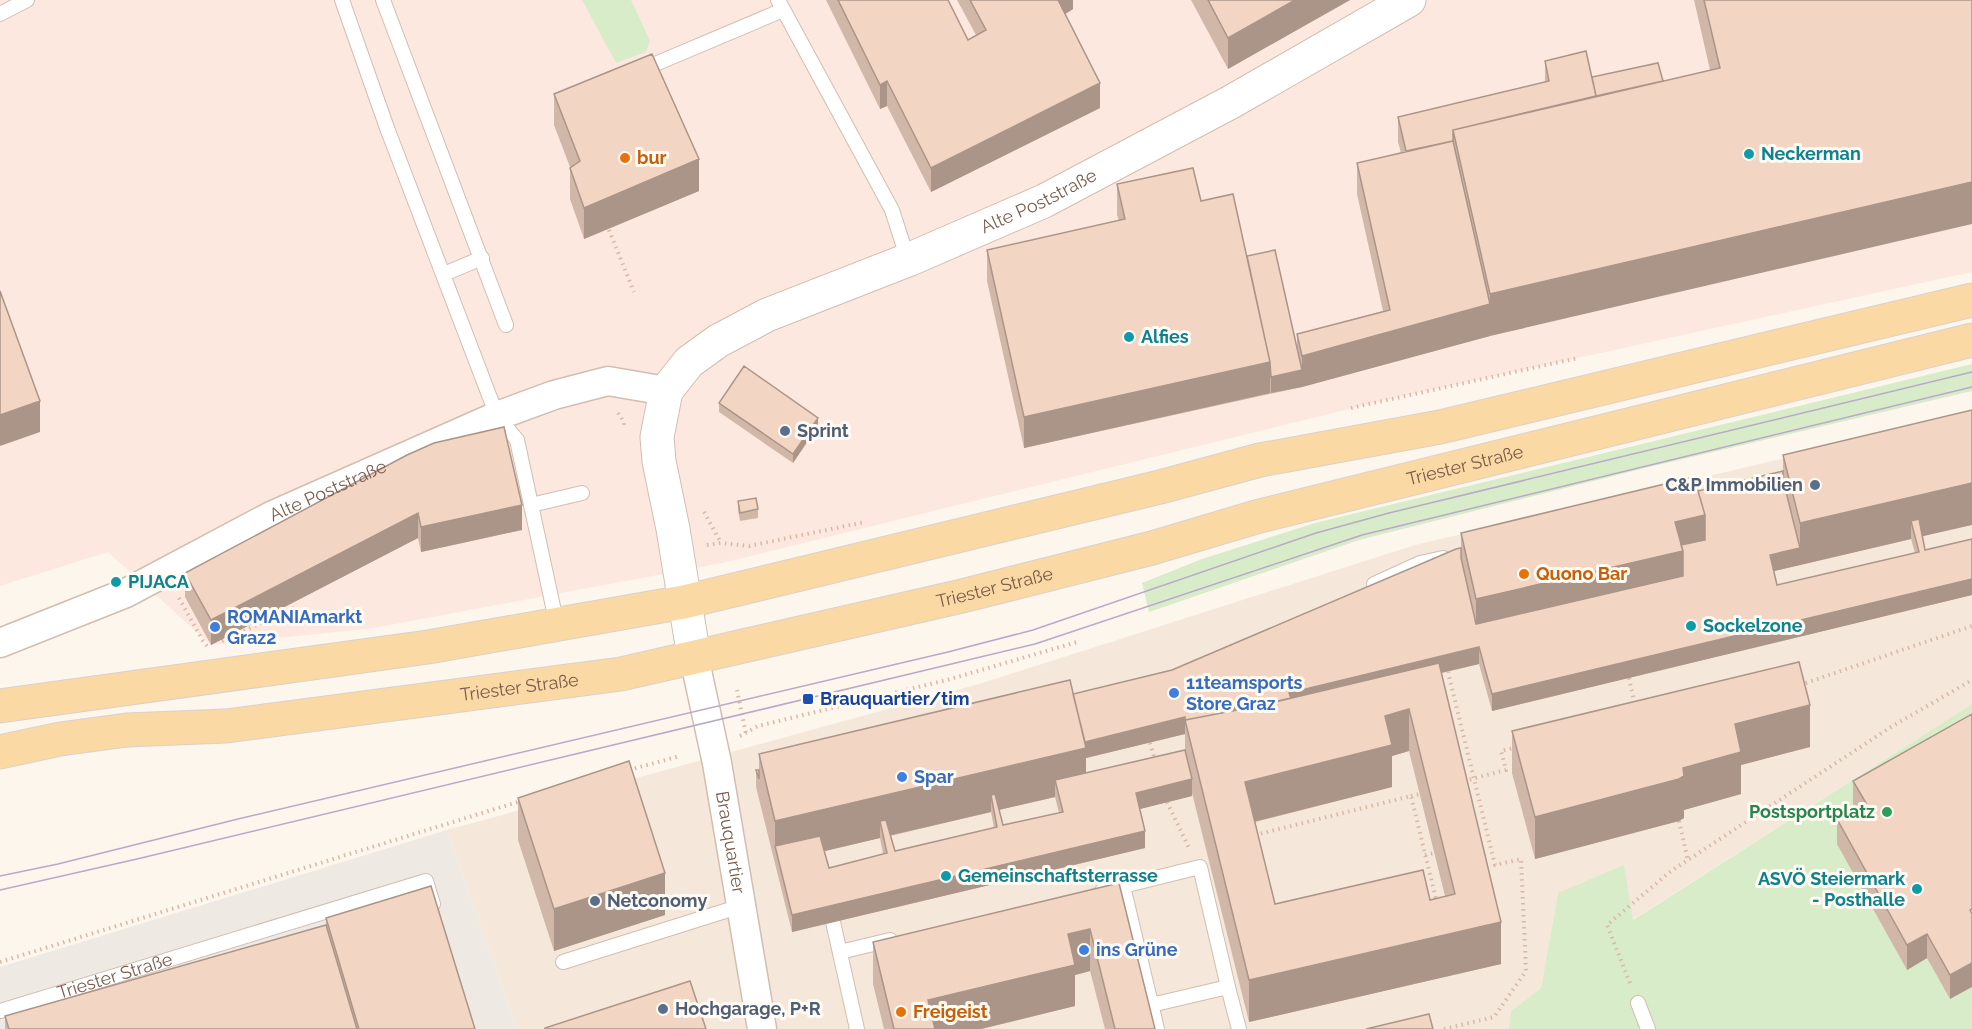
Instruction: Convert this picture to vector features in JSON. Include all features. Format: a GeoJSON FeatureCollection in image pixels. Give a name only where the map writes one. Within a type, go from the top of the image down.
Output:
{"type":"FeatureCollection","features":[{"type":"Feature","properties":{"kind":"main road"},"geometry":{"type":"LineString","coordinates":[[0,706],[418,648],[684,602],[1128,495],[1260,460],[1440,427],[1972,300]]}},
{"type":"Feature","properties":{"kind":"main road","name":"Triester Straße"},"geometry":{"type":"LineString","coordinates":[[0,752],[93,734],[126,730],[226,726],[621,674],[962,596],[1152,548],[1256,517],[1972,340]]}},
{"type":"Feature","properties":{"kind":"street","name":"Alte Poststraße"},"geometry":{"type":"LineString","coordinates":[[694,657],[673,529],[658,460],[657,437],[666,391],[689,362],[718,341],[757,320],[908,260],[1044,201],[1194,123],[1409,0]]}},
{"type":"Feature","properties":{"kind":"street","name":"Alte Poststraße"},"geometry":{"type":"LineString","coordinates":[[0,643],[126,593],[271,516],[497,416],[554,395],[608,381],[666,391]]}},
{"type":"Feature","properties":{"kind":"street","name":"Brauquartier"},"geometry":{"type":"LineString","coordinates":[[694,657],[717,763],[762,1029]]}},
{"type":"Feature","properties":{"kind":"lane"},"geometry":{"type":"LineString","coordinates":[[0,14],[27,0]]}},
{"type":"Feature","properties":{"kind":"lane"},"geometry":{"type":"LineString","coordinates":[[342,0],[387,128],[497,416],[516,440],[557,625]]}},
{"type":"Feature","properties":{"kind":"lane"},"geometry":{"type":"LineString","coordinates":[[383,0],[506,326]]}},
{"type":"Feature","properties":{"kind":"lane"},"geometry":{"type":"LineString","coordinates":[[631,74],[781,5],[892,210],[908,260]]}},
{"type":"Feature","properties":{"kind":"lane"},"geometry":{"type":"LineString","coordinates":[[444,274],[482,258]]}},
{"type":"Feature","properties":{"kind":"lane"},"geometry":{"type":"LineString","coordinates":[[531,505],[582,493]]}},
{"type":"Feature","properties":{"kind":"lane"},"geometry":{"type":"LineString","coordinates":[[1357,593],[1420,563],[1454,555]]}},
{"type":"Feature","properties":{"kind":"lane"},"geometry":{"type":"LineString","coordinates":[[1089,894],[1200,867],[1239,1029]]}},
{"type":"Feature","properties":{"kind":"lane","name":"Triester Straße"},"geometry":{"type":"LineString","coordinates":[[0,1011],[426,881],[436,915]]}},
{"type":"Feature","properties":{"kind":"lane"},"geometry":{"type":"LineString","coordinates":[[1123,886],[1157,1029]]}},
{"type":"Feature","properties":{"kind":"lane"},"geometry":{"type":"LineString","coordinates":[[563,962],[741,906]]}},
{"type":"Feature","properties":{"kind":"lane"},"geometry":{"type":"LineString","coordinates":[[833,922],[857,1029]]}},
{"type":"Feature","properties":{"kind":"lane"},"geometry":{"type":"LineString","coordinates":[[840,952],[908,936]]}},
{"type":"Feature","properties":{"kind":"lane"},"geometry":{"type":"LineString","coordinates":[[1151,1005],[1228,987]]}},
{"type":"Feature","properties":{"kind":"lane"},"geometry":{"type":"LineString","coordinates":[[1638,1003],[1648,1029]]}},
{"type":"Feature","properties":{"kind":"path"},"geometry":{"type":"LineString","coordinates":[[609,230],[634,292]]}},
{"type":"Feature","properties":{"kind":"path"},"geometry":{"type":"LineString","coordinates":[[715,544],[749,546]]}},
{"type":"Feature","properties":{"kind":"path"},"geometry":{"type":"LineString","coordinates":[[165,572],[203,641],[209,647]]}},
{"type":"Feature","properties":{"kind":"path"},"geometry":{"type":"LineString","coordinates":[[219,642],[298,606]]}},
{"type":"Feature","properties":{"kind":"path"},"geometry":{"type":"LineString","coordinates":[[1796,687],[1972,626]]}},
{"type":"Feature","properties":{"kind":"path"},"geometry":{"type":"LineString","coordinates":[[737,737],[758,726],[947,680],[1077,642]]}},
{"type":"Feature","properties":{"kind":"path"},"geometry":{"type":"LineString","coordinates":[[1444,1029],[1494,1017],[1526,970],[1521,859],[1495,865],[1448,672]]}},
{"type":"Feature","properties":{"kind":"path"},"geometry":{"type":"LineString","coordinates":[[1629,678],[1636,710]]}},
{"type":"Feature","properties":{"kind":"path"},"geometry":{"type":"LineString","coordinates":[[1638,1003],[1607,925],[1671,871],[1891,727],[1972,680]]}},
{"type":"Feature","properties":{"kind":"path"},"geometry":{"type":"LineString","coordinates":[[737,690],[746,734]]}},
{"type":"Feature","properties":{"kind":"path"},"geometry":{"type":"LineString","coordinates":[[1150,743],[1156,762]]}},
{"type":"Feature","properties":{"kind":"path"},"geometry":{"type":"LineString","coordinates":[[1457,783],[1506,770],[1501,751],[1524,746]]}},
{"type":"Feature","properties":{"kind":"path"},"geometry":{"type":"LineString","coordinates":[[624,772],[680,756]]}},
{"type":"Feature","properties":{"kind":"path"},"geometry":{"type":"LineString","coordinates":[[1248,837],[1420,794]]}},
{"type":"Feature","properties":{"kind":"path"},"geometry":{"type":"LineString","coordinates":[[1411,796],[1438,906]]}},
{"type":"Feature","properties":{"kind":"path"},"geometry":{"type":"LineString","coordinates":[[0,962],[523,801]]}},
{"type":"Feature","properties":{"kind":"path"},"geometry":{"type":"LineString","coordinates":[[1167,802],[1190,849],[1196,849]]}},
{"type":"Feature","properties":{"kind":"path"},"geometry":{"type":"LineString","coordinates":[[1679,820],[1688,861]]}},
{"type":"Feature","properties":{"kind":"path"},"geometry":{"type":"LineString","coordinates":[[1480,840],[1488,838]]}},
{"type":"Feature","properties":{"kind":"path"},"geometry":{"type":"LineString","coordinates":[[1425,855],[1434,853]]}},
{"type":"Feature","properties":{"kind":"shaded area"},"geometry":{"type":"Polygon","coordinates":[[[0,0],[1972,0],[1972,272],[1394,398],[722,563],[374,628],[211,645],[108,552],[0,586],[0,0]]]}},
{"type":"Feature","properties":{"kind":"shaded area"},"geometry":{"type":"Polygon","coordinates":[[[1972,414],[1972,704],[1632,920],[1558,893],[1541,988],[1511,1011],[1509,1029],[517,1029],[447,830],[979,684],[1415,545],[1972,414]]]}},
{"type":"Feature","properties":{"kind":"shaded area"},"geometry":{"type":"Polygon","coordinates":[[[447,830],[517,1029],[0,1029],[0,967],[447,830]]]}},
{"type":"Feature","properties":{"kind":"green space"},"geometry":{"type":"Polygon","coordinates":[[[582,0],[631,0],[650,41],[646,52],[616,63],[582,0]]]}},
{"type":"Feature","properties":{"kind":"green space"},"geometry":{"type":"Polygon","coordinates":[[[1972,364],[1972,391],[1645,468],[1359,540],[1149,612],[1142,583],[1202,559],[1315,523],[1972,364]]]}},
{"type":"Feature","properties":{"kind":"green space","name":"Postsportplatz"},"geometry":{"type":"Polygon","coordinates":[[[1972,704],[1972,1029],[1509,1029],[1511,1011],[1541,988],[1558,893],[1624,865],[1633,920],[1972,704]]]}},
{"type":"Feature","properties":{"kind":"building"},"geometry":{"type":"Polygon","coordinates":[[[838,0],[948,0],[968,40],[986,30],[970,0],[1058,0],[1100,83],[931,168],[887,81],[880,85],[838,0]]]}},
{"type":"Feature","properties":{"kind":"building"},"geometry":{"type":"Polygon","coordinates":[[[1208,0],[1295,0],[1228,38],[1208,0]]]}},
{"type":"Feature","properties":{"kind":"building","name":"Neckerman"},"geometry":{"type":"Polygon","coordinates":[[[1704,0],[1972,0],[1972,182],[1490,294],[1453,130],[1720,68],[1704,0]]]}},
{"type":"Feature","properties":{"kind":"building"},"geometry":{"type":"Polygon","coordinates":[[[1586,51],[1596,96],[1453,130],[1453,141],[1406,151],[1398,117],[1549,81],[1545,61],[1586,51]]]}},
{"type":"Feature","properties":{"kind":"building","name":"bur"},"geometry":{"type":"Polygon","coordinates":[[[652,54],[699,159],[584,208],[570,168],[580,161],[554,94],[652,54]]]}},
{"type":"Feature","properties":{"kind":"building"},"geometry":{"type":"Polygon","coordinates":[[[1658,63],[1663,81],[1596,96],[1592,77],[1658,63]]]}},
{"type":"Feature","properties":{"kind":"building"},"geometry":{"type":"Polygon","coordinates":[[[1453,141],[1490,304],[1302,356],[1297,334],[1390,310],[1357,163],[1453,141]]]}},
{"type":"Feature","properties":{"kind":"building","name":"Alfies"},"geometry":{"type":"Polygon","coordinates":[[[1193,168],[1201,201],[1233,194],[1270,362],[1024,417],[987,250],[1125,219],[1117,184],[1193,168]]]}},
{"type":"Feature","properties":{"kind":"building"},"geometry":{"type":"Polygon","coordinates":[[[1275,250],[1302,370],[1271,377],[1270,362],[1247,256],[1275,250]]]}},
{"type":"Feature","properties":{"kind":"building"},"geometry":{"type":"Polygon","coordinates":[[[0,291],[40,401],[0,415],[0,291]]]}},
{"type":"Feature","properties":{"kind":"building"},"geometry":{"type":"Polygon","coordinates":[[[744,366],[818,418],[793,454],[719,403],[744,366]]]}},
{"type":"Feature","properties":{"kind":"building"},"geometry":{"type":"Polygon","coordinates":[[[1972,410],[1972,483],[1800,523],[1783,455],[1972,410]]]}},
{"type":"Feature","properties":{"kind":"building"},"geometry":{"type":"Polygon","coordinates":[[[504,427],[522,505],[421,527],[418,513],[211,620],[185,573],[407,455],[434,443],[504,427]]]}},
{"type":"Feature","properties":{"kind":"building","name":"Sockelzone"},"geometry":{"type":"Polygon","coordinates":[[[1783,471],[1783,480],[1800,548],[1770,555],[1777,585],[1919,552],[1911,521],[1919,519],[1925,550],[1972,539],[1972,579],[1492,694],[1479,647],[1289,693],[1291,698],[1251,707],[1250,701],[1226,707],[1227,712],[1185,720],[1185,717],[1085,742],[1073,694],[1172,670],[1456,549],[1461,548],[1461,558],[1476,624],[1683,576],[1681,545],[1705,540],[1705,515],[1698,491],[1783,471]]]}},
{"type":"Feature","properties":{"kind":"building"},"geometry":{"type":"Polygon","coordinates":[[[1694,477],[1705,515],[1675,522],[1683,551],[1476,599],[1461,533],[1694,477]]]}},
{"type":"Feature","properties":{"kind":"building"},"geometry":{"type":"Polygon","coordinates":[[[756,498],[758,509],[740,513],[738,501],[756,498]]]}},
{"type":"Feature","properties":{"kind":"building"},"geometry":{"type":"Polygon","coordinates":[[[1799,662],[1810,705],[1735,724],[1741,752],[1683,768],[1684,776],[1679,779],[1535,817],[1512,731],[1799,662]]]}},
{"type":"Feature","properties":{"kind":"building"},"geometry":{"type":"Polygon","coordinates":[[[1439,663],[1501,922],[1249,980],[1185,720],[1258,706],[1439,663]],[[1409,709],[1385,716],[1392,745],[1245,782],[1275,904],[1423,870],[1430,900],[1455,894],[1409,709]]]}},
{"type":"Feature","properties":{"kind":"building"},"geometry":{"type":"Polygon","coordinates":[[[1070,680],[1086,748],[775,821],[759,754],[1070,680]]]}},
{"type":"Feature","properties":{"kind":"building","name":"ASVÖ Steiermark - Posthalle"},"geometry":{"type":"Polygon","coordinates":[[[1972,714],[1972,909],[1970,910],[1972,914],[1972,963],[1950,975],[1927,934],[1907,945],[1837,819],[1866,803],[1853,781],[1972,714]]]}},
{"type":"Feature","properties":{"kind":"building"},"geometry":{"type":"Polygon","coordinates":[[[1185,750],[1192,779],[1136,793],[1145,831],[792,915],[775,846],[820,836],[829,868],[887,853],[880,821],[886,820],[895,851],[997,827],[991,795],[995,794],[1003,825],[1063,812],[1055,780],[1185,750]]]}},
{"type":"Feature","properties":{"kind":"building"},"geometry":{"type":"Polygon","coordinates":[[[629,761],[665,873],[554,909],[518,798],[629,761]]]}},
{"type":"Feature","properties":{"kind":"building"},"geometry":{"type":"Polygon","coordinates":[[[1119,883],[1155,1029],[1115,1029],[1090,929],[1068,934],[1075,965],[928,1000],[935,1029],[894,1029],[873,942],[1119,883]]]}},
{"type":"Feature","properties":{"kind":"building"},"geometry":{"type":"Polygon","coordinates":[[[431,886],[475,1029],[359,1029],[326,918],[431,886]]]}},
{"type":"Feature","properties":{"kind":"building"},"geometry":{"type":"Polygon","coordinates":[[[326,925],[357,1029],[9,1029],[5,1016],[326,925]]]}},
{"type":"Feature","properties":{"kind":"building","name":"Hochgarage, P+R"},"geometry":{"type":"Polygon","coordinates":[[[690,981],[706,1029],[545,1029],[545,1028],[690,981]]]}},
{"type":"Feature","properties":{"kind":"building"},"geometry":{"type":"Polygon","coordinates":[[[1429,1014],[1433,1029],[1366,1029],[1429,1014]]]}},
{"type":"Feature","properties":{"kind":"tram line"},"geometry":{"type":"LineString","coordinates":[[0,876],[948,652],[1033,630],[1316,533],[1389,513],[1972,372]]}},
{"type":"Feature","properties":{"kind":"tram line"},"geometry":{"type":"LineString","coordinates":[[0,890],[1035,644],[1362,535],[1972,387]]}},
{"type":"Feature","properties":{"kind":"place","name":"Neckerman"},"geometry":{"type":"Point","coordinates":[1749,154]}},
{"type":"Feature","properties":{"kind":"place","name":"bur"},"geometry":{"type":"Point","coordinates":[625,158]}},
{"type":"Feature","properties":{"kind":"place","name":"Alfies"},"geometry":{"type":"Point","coordinates":[1129,337]}},
{"type":"Feature","properties":{"kind":"place","name":"Sprint"},"geometry":{"type":"Point","coordinates":[785,431]}},
{"type":"Feature","properties":{"kind":"place","name":"C&P Immobilien"},"geometry":{"type":"Point","coordinates":[1815,485]}},
{"type":"Feature","properties":{"kind":"place","name":"Quono Bar"},"geometry":{"type":"Point","coordinates":[1524,574]}},
{"type":"Feature","properties":{"kind":"place","name":"PIJACA"},"geometry":{"type":"Point","coordinates":[116,582]}},
{"type":"Feature","properties":{"kind":"place","name":"Sockelzone"},"geometry":{"type":"Point","coordinates":[1691,626]}},
{"type":"Feature","properties":{"kind":"place","name":"ROMANIAmarkt Graz2"},"geometry":{"type":"Point","coordinates":[215,627]}},
{"type":"Feature","properties":{"kind":"place","name":"11teamsports Store Graz"},"geometry":{"type":"Point","coordinates":[1174,693]}},
{"type":"Feature","properties":{"kind":"place","name":"Brauquartier/tim"},"geometry":{"type":"Point","coordinates":[808,699]}},
{"type":"Feature","properties":{"kind":"place","name":"Spar"},"geometry":{"type":"Point","coordinates":[902,777]}},
{"type":"Feature","properties":{"kind":"place","name":"Postsportplatz"},"geometry":{"type":"Point","coordinates":[1887,812]}},
{"type":"Feature","properties":{"kind":"place","name":"Gemeinschaftsterrasse"},"geometry":{"type":"Point","coordinates":[946,876]}},
{"type":"Feature","properties":{"kind":"place","name":"ASVÖ Steiermark - Posthalle"},"geometry":{"type":"Point","coordinates":[1917,889]}},
{"type":"Feature","properties":{"kind":"place","name":"Netconomy"},"geometry":{"type":"Point","coordinates":[595,901]}},
{"type":"Feature","properties":{"kind":"place","name":"ins Grüne"},"geometry":{"type":"Point","coordinates":[1084,950]}},
{"type":"Feature","properties":{"kind":"place","name":"Hochgarage, P+R"},"geometry":{"type":"Point","coordinates":[663,1009]}},
{"type":"Feature","properties":{"kind":"place","name":"Freigeist"},"geometry":{"type":"Point","coordinates":[901,1012]}}]}
